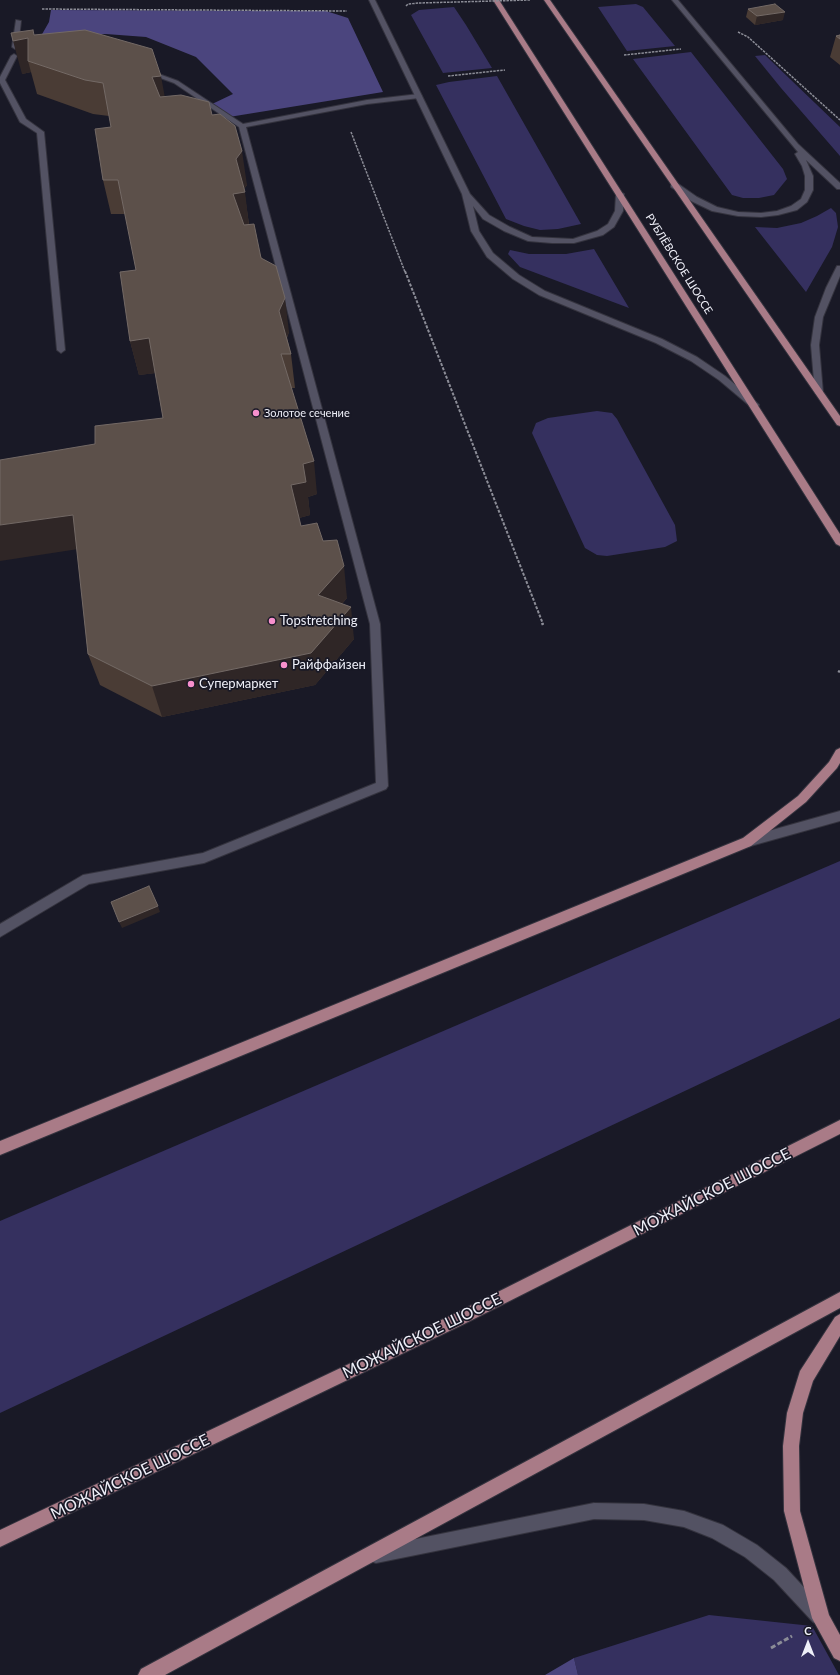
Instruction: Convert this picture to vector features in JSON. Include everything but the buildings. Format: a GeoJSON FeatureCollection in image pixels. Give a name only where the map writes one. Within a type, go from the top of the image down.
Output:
{"type":"FeatureCollection","features":[{"type":"Feature","properties":{"kind":"main road","name":"РУБЛЁВСКОЕ ШОССЕ"},"geometry":{"type":"LineString","coordinates":[[496,0],[840,542]]}},
{"type":"Feature","properties":{"kind":"main road"},"geometry":{"type":"LineString","coordinates":[[548,0],[674,185],[840,423]]}},
{"type":"Feature","properties":{"kind":"main road"},"geometry":{"type":"LineString","coordinates":[[0,1148],[747,842],[802,800],[833,765],[840,753]]}},
{"type":"Feature","properties":{"kind":"main road","name":"МОЖАЙСКОЕ ШОССЕ"},"geometry":{"type":"LineString","coordinates":[[0,1539],[460,1319],[840,1127]]}},
{"type":"Feature","properties":{"kind":"main road"},"geometry":{"type":"LineString","coordinates":[[147,1675],[840,1300]]}},
{"type":"Feature","properties":{"kind":"main road"},"geometry":{"type":"LineString","coordinates":[[840,1322],[806,1377],[795,1413],[791,1446],[792,1511],[821,1618],[840,1652]]}},
{"type":"Feature","properties":{"kind":"street"},"geometry":{"type":"LineString","coordinates":[[372,0],[466,194],[475,231],[490,255],[516,277],[542,293],[659,341],[694,359],[722,378],[755,406]]}},
{"type":"Feature","properties":{"kind":"street"},"geometry":{"type":"LineString","coordinates":[[675,0],[795,146],[840,187]]}},
{"type":"Feature","properties":{"kind":"street"},"geometry":{"type":"LineString","coordinates":[[18,21],[17,55],[2,80],[23,120],[40,132],[61,350]]}},
{"type":"Feature","properties":{"kind":"street"},"geometry":{"type":"LineString","coordinates":[[0,931],[87,879],[204,858],[382,786],[375,624],[242,126],[176,82],[141,69]]}},
{"type":"Feature","properties":{"kind":"street"},"geometry":{"type":"LineString","coordinates":[[242,126],[367,102],[419,96]]}},
{"type":"Feature","properties":{"kind":"street"},"geometry":{"type":"LineString","coordinates":[[674,185],[694,199],[715,209],[738,214],[761,215],[778,213],[794,208],[804,200],[809,190],[809,176],[806,166],[795,146]]}},
{"type":"Feature","properties":{"kind":"street"},"geometry":{"type":"LineString","coordinates":[[466,194],[486,217],[507,229],[531,239],[552,241],[574,241],[600,233],[611,225],[619,211],[620,194]]}},
{"type":"Feature","properties":{"kind":"street"},"geometry":{"type":"LineString","coordinates":[[820,393],[816,345],[819,317],[830,288],[840,268]]}},
{"type":"Feature","properties":{"kind":"street"},"geometry":{"type":"LineString","coordinates":[[747,842],[840,816]]}},
{"type":"Feature","properties":{"kind":"street"},"geometry":{"type":"LineString","coordinates":[[363,1558],[594,1511],[644,1512],[684,1518],[717,1531],[751,1551],[780,1574],[821,1618]]}},
{"type":"Feature","properties":{"kind":"path"},"geometry":{"type":"LineString","coordinates":[[403,7],[408,4],[530,0]]}},
{"type":"Feature","properties":{"kind":"path"},"geometry":{"type":"LineString","coordinates":[[36,9],[348,11]]}},
{"type":"Feature","properties":{"kind":"path"},"geometry":{"type":"LineString","coordinates":[[734,30],[748,37],[840,120]]}},
{"type":"Feature","properties":{"kind":"path"},"geometry":{"type":"LineString","coordinates":[[624,55],[681,49]]}},
{"type":"Feature","properties":{"kind":"path"},"geometry":{"type":"LineString","coordinates":[[448,76],[505,70]]}},
{"type":"Feature","properties":{"kind":"path"},"geometry":{"type":"LineString","coordinates":[[341,107],[543,625]]}},
{"type":"Feature","properties":{"kind":"shaded area"},"geometry":{"type":"Polygon","coordinates":[[[636,4],[643,7],[675,46],[627,51],[598,7],[636,4]]]}},
{"type":"Feature","properties":{"kind":"shaded area"},"geometry":{"type":"Polygon","coordinates":[[[454,7],[492,68],[443,73],[411,15],[419,10],[454,7]]]}},
{"type":"Feature","properties":{"kind":"shaded area"},"geometry":{"type":"Polygon","coordinates":[[[51,10],[326,11],[348,18],[383,92],[229,117],[210,105],[233,94],[196,57],[146,37],[106,34],[41,36],[49,22],[51,10]]]}},
{"type":"Feature","properties":{"kind":"shaded area"},"geometry":{"type":"Polygon","coordinates":[[[691,52],[783,169],[787,179],[774,195],[759,198],[743,198],[732,195],[633,59],[691,52]]]}},
{"type":"Feature","properties":{"kind":"shaded area"},"geometry":{"type":"Polygon","coordinates":[[[765,55],[840,127],[840,156],[755,56],[765,55]]]}},
{"type":"Feature","properties":{"kind":"shaded area"},"geometry":{"type":"Polygon","coordinates":[[[497,76],[581,224],[558,229],[540,230],[506,219],[436,85],[497,76]]]}},
{"type":"Feature","properties":{"kind":"shaded area"},"geometry":{"type":"Polygon","coordinates":[[[831,208],[836,213],[838,227],[832,247],[806,292],[755,227],[777,228],[801,223],[831,208]]]}},
{"type":"Feature","properties":{"kind":"shaded area"},"geometry":{"type":"Polygon","coordinates":[[[594,249],[629,308],[520,267],[508,254],[510,250],[529,254],[566,254],[594,249]]]}},
{"type":"Feature","properties":{"kind":"shaded area"},"geometry":{"type":"Polygon","coordinates":[[[597,411],[612,413],[617,419],[675,525],[677,541],[665,547],[607,556],[597,555],[585,548],[532,433],[536,423],[548,418],[597,411]]]}},
{"type":"Feature","properties":{"kind":"shaded area"},"geometry":{"type":"Polygon","coordinates":[[[840,861],[840,1018],[0,1413],[0,1221],[840,861]]]}},
{"type":"Feature","properties":{"kind":"shaded area"},"geometry":{"type":"Polygon","coordinates":[[[709,1615],[812,1626],[839,1675],[578,1675],[574,1658],[709,1615]]]}},
{"type":"Feature","properties":{"kind":"shaded area"},"geometry":{"type":"Polygon","coordinates":[[[574,1658],[578,1675],[545,1675],[574,1658]]]}},
{"type":"Feature","properties":{"kind":"place","name":"Золотое сечение"},"geometry":{"type":"Point","coordinates":[256,413]}},
{"type":"Feature","properties":{"kind":"place","name":"Topstretching"},"geometry":{"type":"Point","coordinates":[272,621]}},
{"type":"Feature","properties":{"kind":"place","name":"Райффайзен"},"geometry":{"type":"Point","coordinates":[284,665]}},
{"type":"Feature","properties":{"kind":"place","name":"Супермаркет"},"geometry":{"type":"Point","coordinates":[191,684]}}]}
